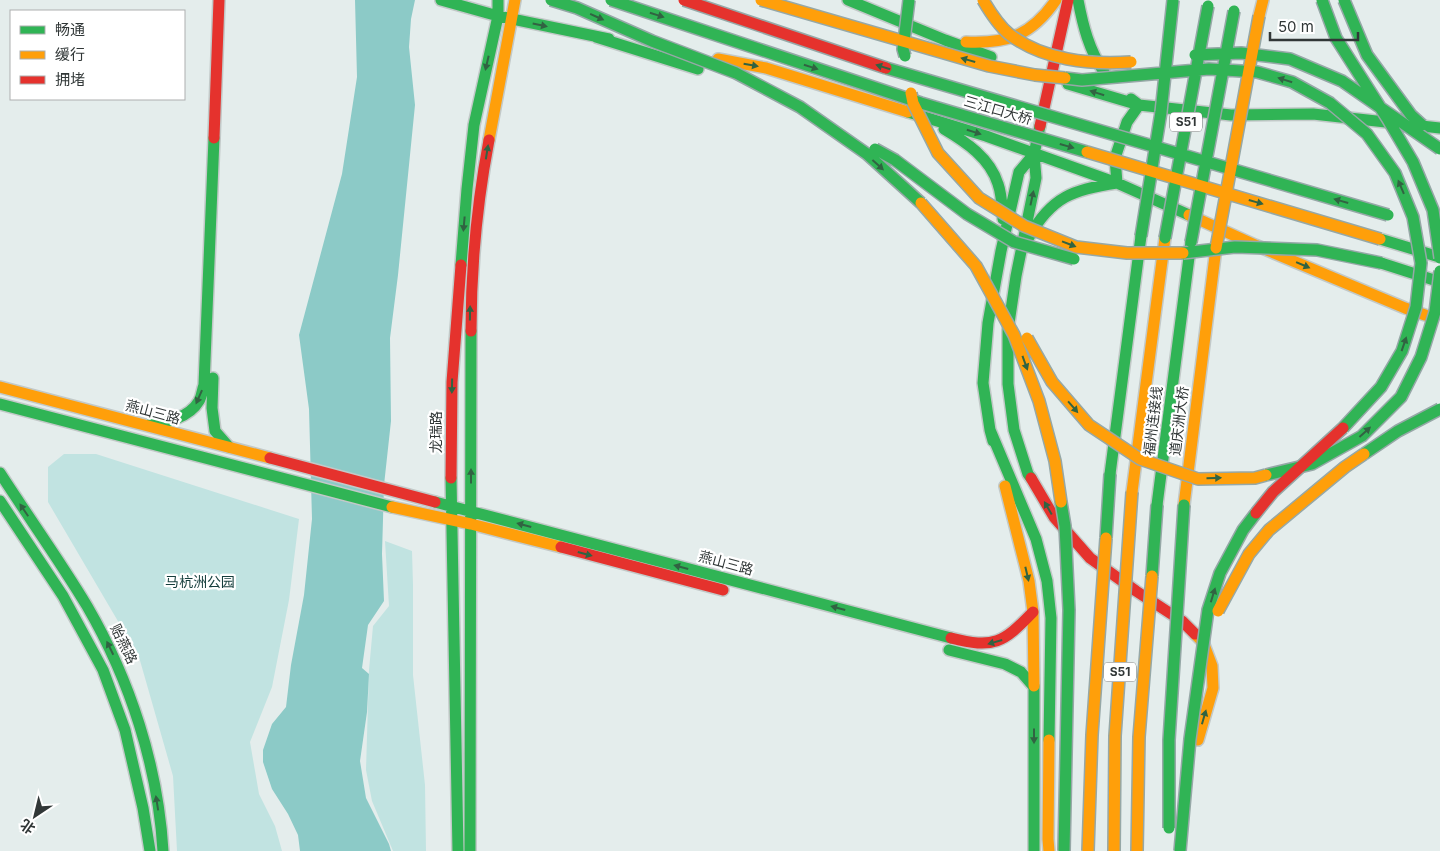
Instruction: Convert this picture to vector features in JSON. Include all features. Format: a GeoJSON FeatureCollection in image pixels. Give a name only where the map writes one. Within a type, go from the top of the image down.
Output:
{"type":"FeatureCollection","features":[{"type":"Feature","properties":{"kind":"main road"},"geometry":{"type":"LineString","coordinates":[[145,426],[168,422],[190,412],[200,399],[204,385],[218,0]]}},
{"type":"Feature","properties":{"kind":"main road"},"geometry":{"type":"LineString","coordinates":[[226,0],[212,408],[215,431],[229,448]]}},
{"type":"Feature","properties":{"kind":"main road"},"geometry":{"type":"LineString","coordinates":[[441,0],[498,16],[596,37],[766,68],[986,136],[1117,183],[1282,256],[1406,308],[1440,320]]}},
{"type":"Feature","properties":{"kind":"main road","name":"龙瑞路"},"geometry":{"type":"LineString","coordinates":[[458,851],[452,506],[452,382],[467,189],[474,125],[498,16],[498,0]]}},
{"type":"Feature","properties":{"kind":"main road"},"geometry":{"type":"LineString","coordinates":[[470,851],[470,317],[472,274],[479,202],[487,148],[515,0]]}},
{"type":"Feature","properties":{"kind":"main road"},"geometry":{"type":"LineString","coordinates":[[551,0],[577,8],[652,42],[736,73],[800,107],[866,154],[924,206],[976,266],[1022,330],[1052,382],[1089,425],[1140,459],[1198,479],[1255,478],[1312,464],[1362,436],[1401,397],[1421,357],[1435,312],[1440,271]]}},
{"type":"Feature","properties":{"kind":"main road","name":"三江口大桥"},"geometry":{"type":"LineString","coordinates":[[611,0],[922,103],[1440,257]]}},
{"type":"Feature","properties":{"kind":"main road","name":"三江口大桥"},"geometry":{"type":"LineString","coordinates":[[684,0],[881,67],[1440,230]]}},
{"type":"Feature","properties":{"kind":"main road"},"geometry":{"type":"LineString","coordinates":[[761,0],[989,66],[1035,75],[1082,80],[1209,69],[1257,72],[1292,82],[1330,103],[1367,134],[1395,173],[1413,217],[1421,263],[1416,308],[1402,351],[1381,387],[1342,429],[1273,492],[1243,530],[1220,573],[1208,610],[1190,739],[1181,851]]}},
{"type":"Feature","properties":{"kind":"main road"},"geometry":{"type":"LineString","coordinates":[[848,0],[945,40],[1051,79],[1139,105],[1231,115],[1313,114],[1440,128]]}},
{"type":"Feature","properties":{"kind":"main road"},"geometry":{"type":"LineString","coordinates":[[909,0],[903,48],[913,102],[938,153],[979,198],[1024,226],[1076,247],[1127,254],[1178,254]]}},
{"type":"Feature","properties":{"kind":"main road"},"geometry":{"type":"LineString","coordinates":[[983,0],[992,15],[1009,34],[1035,49],[1064,59],[1116,64],[1241,53],[1290,59],[1342,81],[1440,149]]}},
{"type":"Feature","properties":{"kind":"main road"},"geometry":{"type":"LineString","coordinates":[[945,40],[979,44],[1002,41],[1024,34],[1040,22],[1056,0]]}},
{"type":"Feature","properties":{"kind":"main road"},"geometry":{"type":"LineString","coordinates":[[1068,0],[1034,154],[1036,178],[1019,259],[1008,330],[1008,384],[1014,430],[1028,474],[1054,517],[1090,558],[1182,621],[1203,642],[1212,666],[1213,688],[1194,753],[1185,800],[1181,851]]}},
{"type":"Feature","properties":{"kind":"main road"},"geometry":{"type":"LineString","coordinates":[[1078,0],[1088,40],[1100,66],[1117,87],[1139,105]]}},
{"type":"Feature","properties":{"kind":"main road"},"geometry":{"type":"LineString","coordinates":[[1161,112],[1173,0]]}},
{"type":"Feature","properties":{"kind":"main road"},"geometry":{"type":"LineString","coordinates":[[1088,851],[1092,735],[1110,474],[1141,236],[1161,112],[1183,0]]}},
{"type":"Feature","properties":{"kind":"main road","name":"道庆洲大桥"},"geometry":{"type":"LineString","coordinates":[[1169,842],[1169,740],[1184,505],[1216,248],[1263,0]]}},
{"type":"Feature","properties":{"kind":"main road"},"geometry":{"type":"LineString","coordinates":[[1322,0],[1336,38],[1413,162],[1433,210],[1440,257]]}},
{"type":"Feature","properties":{"kind":"main road"},"geometry":{"type":"LineString","coordinates":[[1344,0],[1367,55],[1411,115],[1440,143]]}},
{"type":"Feature","properties":{"kind":"main road","name":"福州连接线"},"geometry":{"type":"LineString","coordinates":[[1114,851],[1115,736],[1132,492],[1165,238],[1209,3]]}},
{"type":"Feature","properties":{"kind":"main road","name":"福州连接线"},"geometry":{"type":"LineString","coordinates":[[1137,851],[1139,737],[1157,506],[1191,242],[1235,5]]}},
{"type":"Feature","properties":{"kind":"main road"},"geometry":{"type":"LineString","coordinates":[[596,37],[734,80],[824,120],[895,160],[967,214],[1014,242],[1071,259],[1126,262],[1235,247],[1317,250],[1381,263],[1440,282]]}},
{"type":"Feature","properties":{"kind":"main road"},"geometry":{"type":"LineString","coordinates":[[1117,183],[1115,158],[1127,122],[1139,105]]}},
{"type":"Feature","properties":{"kind":"main road"},"geometry":{"type":"LineString","coordinates":[[896,108],[945,130],[984,158],[997,180],[1002,202],[1001,251]]}},
{"type":"Feature","properties":{"kind":"main road"},"geometry":{"type":"LineString","coordinates":[[1034,154],[1019,172],[1001,251],[988,323],[984,383],[990,430],[1029,581],[1033,612],[1034,851]]}},
{"type":"Feature","properties":{"kind":"main road"},"geometry":{"type":"LineString","coordinates":[[1019,259],[1034,225],[1049,207],[1070,193],[1094,186],[1117,183]]}},
{"type":"Feature","properties":{"kind":"main road"},"geometry":{"type":"LineString","coordinates":[[976,266],[1014,335],[1039,401],[1055,461],[1065,526],[1069,610],[1064,851]]}},
{"type":"Feature","properties":{"kind":"main road"},"geometry":{"type":"LineString","coordinates":[[997,272],[1016,276]]}},
{"type":"Feature","properties":{"kind":"main road","name":"燕山三路"},"geometry":{"type":"LineString","coordinates":[[0,387],[963,641],[992,644],[1002,640],[1013,633],[1033,612]]}},
{"type":"Feature","properties":{"kind":"main road","name":"燕山三路"},"geometry":{"type":"LineString","coordinates":[[0,404],[730,592]]}},
{"type":"Feature","properties":{"kind":"main road"},"geometry":{"type":"LineString","coordinates":[[1200,670],[1218,610],[1249,554],[1269,530],[1345,467],[1398,431],[1440,409]]}},
{"type":"Feature","properties":{"kind":"main road"},"geometry":{"type":"LineString","coordinates":[[990,430],[1036,539],[1047,581],[1051,618],[1049,851]]}},
{"type":"Feature","properties":{"kind":"main road","name":"贻燕路"},"geometry":{"type":"LineString","coordinates":[[0,473],[78,590],[106,640],[123,676],[144,738],[151,769],[163,851]]}},
{"type":"Feature","properties":{"kind":"main road"},"geometry":{"type":"LineString","coordinates":[[0,501],[63,596],[103,670],[124,730],[143,808],[150,851]]}},
{"type":"Feature","properties":{"kind":"main road"},"geometry":{"type":"LineString","coordinates":[[942,648],[1010,666],[1022,673],[1034,687]]}},
{"type":"Feature","properties":{"kind":"green space","name":"马杭洲公园"},"geometry":{"type":"Polygon","coordinates":[[[64,454],[96,454],[299,519],[289,600],[272,687],[250,742],[259,794],[275,826],[282,851],[177,851],[173,776],[139,657],[48,502],[48,467],[64,454]]]}},
{"type":"Feature","properties":{"kind":"green space"},"geometry":{"type":"Polygon","coordinates":[[[385,541],[412,551],[413,675],[425,785],[426,851],[393,851],[372,801],[366,770],[369,670],[373,626],[389,606],[385,541]]]}},
{"type":"Feature","properties":{"kind":"water"},"geometry":{"type":"Polygon","coordinates":[[[355,0],[415,0],[411,19],[409,47],[415,105],[390,338],[391,421],[384,485],[382,554],[384,601],[368,625],[362,668],[369,674],[367,712],[360,761],[366,798],[391,851],[300,851],[298,835],[288,814],[272,789],[263,762],[263,750],[272,724],[286,707],[291,665],[304,595],[312,519],[309,409],[299,335],[342,174],[357,77],[355,0]]]}},
{"type":"Feature","properties":{"kind":"traffic: fast"},"geometry":{"type":"LineString","coordinates":[[441,0],[498,16],[609,39]]}},
{"type":"Feature","properties":{"kind":"traffic: fast"},"geometry":{"type":"LineString","coordinates":[[461,265],[474,125],[498,16],[498,0]]}},
{"type":"Feature","properties":{"kind":"traffic: fast"},"geometry":{"type":"LineString","coordinates":[[551,0],[577,8],[652,41],[736,73],[800,107],[867,154],[921,203]]}},
{"type":"Feature","properties":{"kind":"traffic: fast"},"geometry":{"type":"LineString","coordinates":[[611,0],[921,103],[1087,152]]}},
{"type":"Feature","properties":{"kind":"traffic: fast"},"geometry":{"type":"LineString","coordinates":[[848,0],[991,57]]}},
{"type":"Feature","properties":{"kind":"traffic: fast"},"geometry":{"type":"LineString","coordinates":[[905,56],[903,49],[909,0]]}},
{"type":"Feature","properties":{"kind":"traffic: fast"},"geometry":{"type":"LineString","coordinates":[[1078,0],[1087,38],[1104,72]]}},
{"type":"Feature","properties":{"kind":"traffic: fast"},"geometry":{"type":"LineString","coordinates":[[1141,236],[1161,112],[1173,0]]}},
{"type":"Feature","properties":{"kind":"traffic: fast"},"geometry":{"type":"LineString","coordinates":[[1322,0],[1336,38],[1413,162],[1433,210],[1440,258]]}},
{"type":"Feature","properties":{"kind":"traffic: fast"},"geometry":{"type":"LineString","coordinates":[[1344,0],[1367,55],[1411,115],[1422,125]]}},
{"type":"Feature","properties":{"kind":"traffic: fast"},"geometry":{"type":"LineString","coordinates":[[1165,238],[1208,6]]}},
{"type":"Feature","properties":{"kind":"traffic: fast"},"geometry":{"type":"LineString","coordinates":[[1191,242],[1234,11]]}},
{"type":"Feature","properties":{"kind":"traffic: fast"},"geometry":{"type":"LineString","coordinates":[[596,37],[698,69]]}},
{"type":"Feature","properties":{"kind":"traffic: fast"},"geometry":{"type":"LineString","coordinates":[[1195,55],[1241,53],[1290,59],[1342,81],[1440,149]]}},
{"type":"Feature","properties":{"kind":"traffic: fast"},"geometry":{"type":"LineString","coordinates":[[886,68],[1388,215]]}},
{"type":"Feature","properties":{"kind":"traffic: fast"},"geometry":{"type":"LineString","coordinates":[[1065,78],[1082,80],[1209,69],[1257,72],[1292,82],[1330,103],[1367,134],[1395,173],[1413,217],[1421,263],[1416,307],[1402,351],[1381,387],[1343,428]]}},
{"type":"Feature","properties":{"kind":"traffic: fast"},"geometry":{"type":"LineString","coordinates":[[1068,84],[1139,105],[1231,115],[1313,114],[1440,128]]}},
{"type":"Feature","properties":{"kind":"traffic: fast"},"geometry":{"type":"LineString","coordinates":[[1029,237],[1037,223],[1055,204],[1065,197],[1088,188],[1117,183],[1115,158],[1127,122],[1139,105],[1131,99]]}},
{"type":"Feature","properties":{"kind":"traffic: fast"},"geometry":{"type":"LineString","coordinates":[[908,112],[986,136],[1117,183],[1189,215]]}},
{"type":"Feature","properties":{"kind":"traffic: fast"},"geometry":{"type":"LineString","coordinates":[[1031,478],[1014,430],[1008,384],[1008,330],[1016,276],[1036,178],[1034,154],[1040,126]]}},
{"type":"Feature","properties":{"kind":"traffic: fast"},"geometry":{"type":"LineString","coordinates":[[944,129],[969,145],[989,166],[999,188],[1003,219]]}},
{"type":"Feature","properties":{"kind":"traffic: fast"},"geometry":{"type":"LineString","coordinates":[[149,425],[170,421],[190,412],[199,401],[204,385],[214,138]]}},
{"type":"Feature","properties":{"kind":"traffic: fast"},"geometry":{"type":"LineString","coordinates":[[875,149],[895,160],[967,214],[1014,242],[1074,259]]}},
{"type":"Feature","properties":{"kind":"traffic: fast"},"geometry":{"type":"LineString","coordinates":[[993,441],[983,383],[988,323],[1001,251],[1019,172],[1034,154]]}},
{"type":"Feature","properties":{"kind":"traffic: fast"},"geometry":{"type":"LineString","coordinates":[[1110,474],[1141,236]]}},
{"type":"Feature","properties":{"kind":"traffic: fast"},"geometry":{"type":"LineString","coordinates":[[1380,239],[1436,256]]}},
{"type":"Feature","properties":{"kind":"traffic: fast"},"geometry":{"type":"LineString","coordinates":[[1157,505],[1191,242]]}},
{"type":"Feature","properties":{"kind":"traffic: fast"},"geometry":{"type":"LineString","coordinates":[[1183,253],[1235,247],[1317,250],[1381,263]]}},
{"type":"Feature","properties":{"kind":"traffic: fast"},"geometry":{"type":"LineString","coordinates":[[1381,263],[1437,281]]}},
{"type":"Feature","properties":{"kind":"traffic: fast"},"geometry":{"type":"LineString","coordinates":[[1266,475],[1312,464],[1362,436],[1401,397],[1421,357],[1435,312],[1440,271]]}},
{"type":"Feature","properties":{"kind":"traffic: fast"},"geometry":{"type":"LineString","coordinates":[[470,851],[471,331]]}},
{"type":"Feature","properties":{"kind":"traffic: fast"},"geometry":{"type":"LineString","coordinates":[[213,378],[212,408],[215,431],[229,447]]}},
{"type":"Feature","properties":{"kind":"traffic: fast"},"geometry":{"type":"LineString","coordinates":[[0,404],[392,507]]}},
{"type":"Feature","properties":{"kind":"traffic: fast"},"geometry":{"type":"LineString","coordinates":[[1364,454],[1398,431],[1440,409]]}},
{"type":"Feature","properties":{"kind":"traffic: fast"},"geometry":{"type":"LineString","coordinates":[[990,430],[1036,539],[1047,581],[1051,618],[1049,740]]}},
{"type":"Feature","properties":{"kind":"traffic: fast"},"geometry":{"type":"LineString","coordinates":[[0,473],[87,606],[129,694],[148,756],[155,787],[163,851]]}},
{"type":"Feature","properties":{"kind":"traffic: fast"},"geometry":{"type":"LineString","coordinates":[[1106,538],[1110,474]]}},
{"type":"Feature","properties":{"kind":"traffic: fast"},"geometry":{"type":"LineString","coordinates":[[451,478],[458,851]]}},
{"type":"Feature","properties":{"kind":"traffic: fast"},"geometry":{"type":"LineString","coordinates":[[0,501],[63,596],[103,670],[125,730],[143,808],[150,851]]}},
{"type":"Feature","properties":{"kind":"traffic: fast"},"geometry":{"type":"LineString","coordinates":[[435,502],[951,638]]}},
{"type":"Feature","properties":{"kind":"traffic: fast"},"geometry":{"type":"LineString","coordinates":[[1061,502],[1065,526],[1069,610],[1064,851]]}},
{"type":"Feature","properties":{"kind":"traffic: fast"},"geometry":{"type":"LineString","coordinates":[[1152,576],[1157,505]]}},
{"type":"Feature","properties":{"kind":"traffic: fast"},"geometry":{"type":"LineString","coordinates":[[1169,828],[1169,740],[1184,505]]}},
{"type":"Feature","properties":{"kind":"traffic: fast"},"geometry":{"type":"LineString","coordinates":[[1180,851],[1190,739],[1208,610],[1220,573],[1243,530],[1256,513]]}},
{"type":"Feature","properties":{"kind":"traffic: fast"},"geometry":{"type":"LineString","coordinates":[[949,650],[1005,664],[1021,672],[1034,687]]}},
{"type":"Feature","properties":{"kind":"traffic: fast"},"geometry":{"type":"LineString","coordinates":[[1034,686],[1034,851]]}},
{"type":"Feature","properties":{"kind":"traffic: slow"},"geometry":{"type":"LineString","coordinates":[[489,140],[515,0]]}},
{"type":"Feature","properties":{"kind":"traffic: slow"},"geometry":{"type":"LineString","coordinates":[[761,0],[989,66],[1035,75],[1065,78]]}},
{"type":"Feature","properties":{"kind":"traffic: slow"},"geometry":{"type":"LineString","coordinates":[[983,0],[994,18],[1009,34],[1036,50],[1067,59],[1099,63],[1131,62]]}},
{"type":"Feature","properties":{"kind":"traffic: slow"},"geometry":{"type":"LineString","coordinates":[[966,42],[994,41],[1018,35],[1038,22],[1056,0]]}},
{"type":"Feature","properties":{"kind":"traffic: slow"},"geometry":{"type":"LineString","coordinates":[[1259,16],[1263,0]]}},
{"type":"Feature","properties":{"kind":"traffic: slow"},"geometry":{"type":"LineString","coordinates":[[1216,248],[1259,16]]}},
{"type":"Feature","properties":{"kind":"traffic: slow"},"geometry":{"type":"LineString","coordinates":[[718,59],[766,68],[908,112]]}},
{"type":"Feature","properties":{"kind":"traffic: slow"},"geometry":{"type":"LineString","coordinates":[[911,93],[913,103],[938,153],[979,198],[1024,226],[1076,247],[1127,253],[1183,253]]}},
{"type":"Feature","properties":{"kind":"traffic: slow"},"geometry":{"type":"LineString","coordinates":[[1087,152],[1380,239]]}},
{"type":"Feature","properties":{"kind":"traffic: slow"},"geometry":{"type":"LineString","coordinates":[[921,203],[976,266],[1014,335],[1039,401],[1055,461],[1061,502]]}},
{"type":"Feature","properties":{"kind":"traffic: slow"},"geometry":{"type":"LineString","coordinates":[[1189,215],[1255,245],[1425,315]]}},
{"type":"Feature","properties":{"kind":"traffic: slow"},"geometry":{"type":"LineString","coordinates":[[1132,492],[1165,238]]}},
{"type":"Feature","properties":{"kind":"traffic: slow"},"geometry":{"type":"LineString","coordinates":[[1184,505],[1216,248]]}},
{"type":"Feature","properties":{"kind":"traffic: slow"},"geometry":{"type":"LineString","coordinates":[[1027,338],[1052,382],[1089,425],[1140,459],[1198,479],[1255,478],[1266,475]]}},
{"type":"Feature","properties":{"kind":"traffic: slow"},"geometry":{"type":"LineString","coordinates":[[0,387],[270,458]]}},
{"type":"Feature","properties":{"kind":"traffic: slow"},"geometry":{"type":"LineString","coordinates":[[1218,611],[1249,554],[1269,530],[1345,467],[1364,454]]}},
{"type":"Feature","properties":{"kind":"traffic: slow"},"geometry":{"type":"LineString","coordinates":[[1005,486],[1029,581],[1033,612],[1034,686]]}},
{"type":"Feature","properties":{"kind":"traffic: slow"},"geometry":{"type":"LineString","coordinates":[[1114,851],[1115,736],[1132,492]]}},
{"type":"Feature","properties":{"kind":"traffic: slow"},"geometry":{"type":"LineString","coordinates":[[392,507],[471,524],[561,547]]}},
{"type":"Feature","properties":{"kind":"traffic: slow"},"geometry":{"type":"LineString","coordinates":[[1088,851],[1092,735],[1106,538]]}},
{"type":"Feature","properties":{"kind":"traffic: slow"},"geometry":{"type":"LineString","coordinates":[[1137,851],[1139,737],[1152,576]]}},
{"type":"Feature","properties":{"kind":"traffic: slow"},"geometry":{"type":"LineString","coordinates":[[1195,634],[1203,642],[1212,666],[1213,688],[1198,740]]}},
{"type":"Feature","properties":{"kind":"traffic: slow"},"geometry":{"type":"LineString","coordinates":[[1049,740],[1049,851]]}},
{"type":"Feature","properties":{"kind":"traffic: jam"},"geometry":{"type":"LineString","coordinates":[[214,138],[219,0]]}},
{"type":"Feature","properties":{"kind":"traffic: jam"},"geometry":{"type":"LineString","coordinates":[[684,0],[886,68]]}},
{"type":"Feature","properties":{"kind":"traffic: jam"},"geometry":{"type":"LineString","coordinates":[[1040,126],[1068,0]]}},
{"type":"Feature","properties":{"kind":"traffic: jam"},"geometry":{"type":"LineString","coordinates":[[471,331],[476,235],[481,187],[489,140]]}},
{"type":"Feature","properties":{"kind":"traffic: jam"},"geometry":{"type":"LineString","coordinates":[[451,478],[452,382],[461,265]]}},
{"type":"Feature","properties":{"kind":"traffic: jam"},"geometry":{"type":"LineString","coordinates":[[1256,513],[1273,492],[1343,428]]}},
{"type":"Feature","properties":{"kind":"traffic: jam"},"geometry":{"type":"LineString","coordinates":[[270,458],[435,502]]}},
{"type":"Feature","properties":{"kind":"traffic: jam"},"geometry":{"type":"LineString","coordinates":[[1031,478],[1054,517],[1090,558],[1182,621],[1195,634]]}},
{"type":"Feature","properties":{"kind":"traffic: jam"},"geometry":{"type":"LineString","coordinates":[[561,547],[723,590]]}},
{"type":"Feature","properties":{"kind":"traffic: jam"},"geometry":{"type":"LineString","coordinates":[[951,638],[978,643],[997,641],[1014,631],[1033,612]]}}]}
